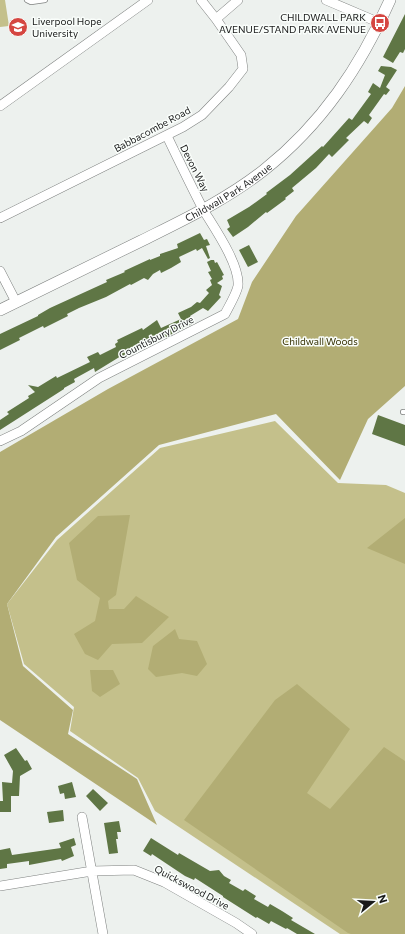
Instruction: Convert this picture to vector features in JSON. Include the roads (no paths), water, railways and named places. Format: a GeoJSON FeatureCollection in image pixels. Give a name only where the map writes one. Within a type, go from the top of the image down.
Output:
{"type":"FeatureCollection","features":[{"type":"Feature","properties":{"kind":"street"},"geometry":{"type":"LineString","coordinates":[[0,106],[148,0]]}},
{"type":"Feature","properties":{"kind":"street","name":"Babbacombe Road"},"geometry":{"type":"LineString","coordinates":[[0,218],[167,136],[202,115],[229,87],[243,69],[241,54],[201,0]]}},
{"type":"Feature","properties":{"kind":"street"},"geometry":{"type":"LineString","coordinates":[[216,19],[238,0]]}},
{"type":"Feature","properties":{"kind":"street"},"geometry":{"type":"LineString","coordinates":[[326,0],[380,22]]}},
{"type":"Feature","properties":{"kind":"street","name":"Childwall Park Avenue"},"geometry":{"type":"LineString","coordinates":[[0,310],[204,210],[263,171],[307,130],[333,100],[351,75],[380,22],[390,0]]}},
{"type":"Feature","properties":{"kind":"street","name":"Devon Way"},"geometry":{"type":"LineString","coordinates":[[167,136],[204,210]]}},
{"type":"Feature","properties":{"kind":"street","name":"Countisbury Drive"},"geometry":{"type":"LineString","coordinates":[[0,441],[21,430],[99,378],[225,314],[238,287],[236,272],[232,259],[204,210]]}},
{"type":"Feature","properties":{"kind":"street"},"geometry":{"type":"LineString","coordinates":[[0,271],[16,302]]}},
{"type":"Feature","properties":{"kind":"street"},"geometry":{"type":"LineString","coordinates":[[82,817],[103,934]]}},
{"type":"Feature","properties":{"kind":"street","name":"Quickswood Drive"},"geometry":{"type":"LineString","coordinates":[[0,886],[92,871],[134,870],[164,882],[236,923],[252,934]]}},
{"type":"Feature","properties":{"kind":"lane"},"geometry":{"type":"LineString","coordinates":[[27,0],[31,2],[45,0]]}},
{"type":"Feature","properties":{"kind":"place","name":"CHILDWALL PARK AVENUE/STAND PARK AVENUE"},"geometry":{"type":"Point","coordinates":[380,23]}},
{"type":"Feature","properties":{"kind":"place","name":"Liverpool Hope University"},"geometry":{"type":"Point","coordinates":[18,27]}},
{"type":"Feature","properties":{"kind":"park label","name":"Childwall Woods"},"geometry":{"type":"Point","coordinates":[320,341]}}]}
